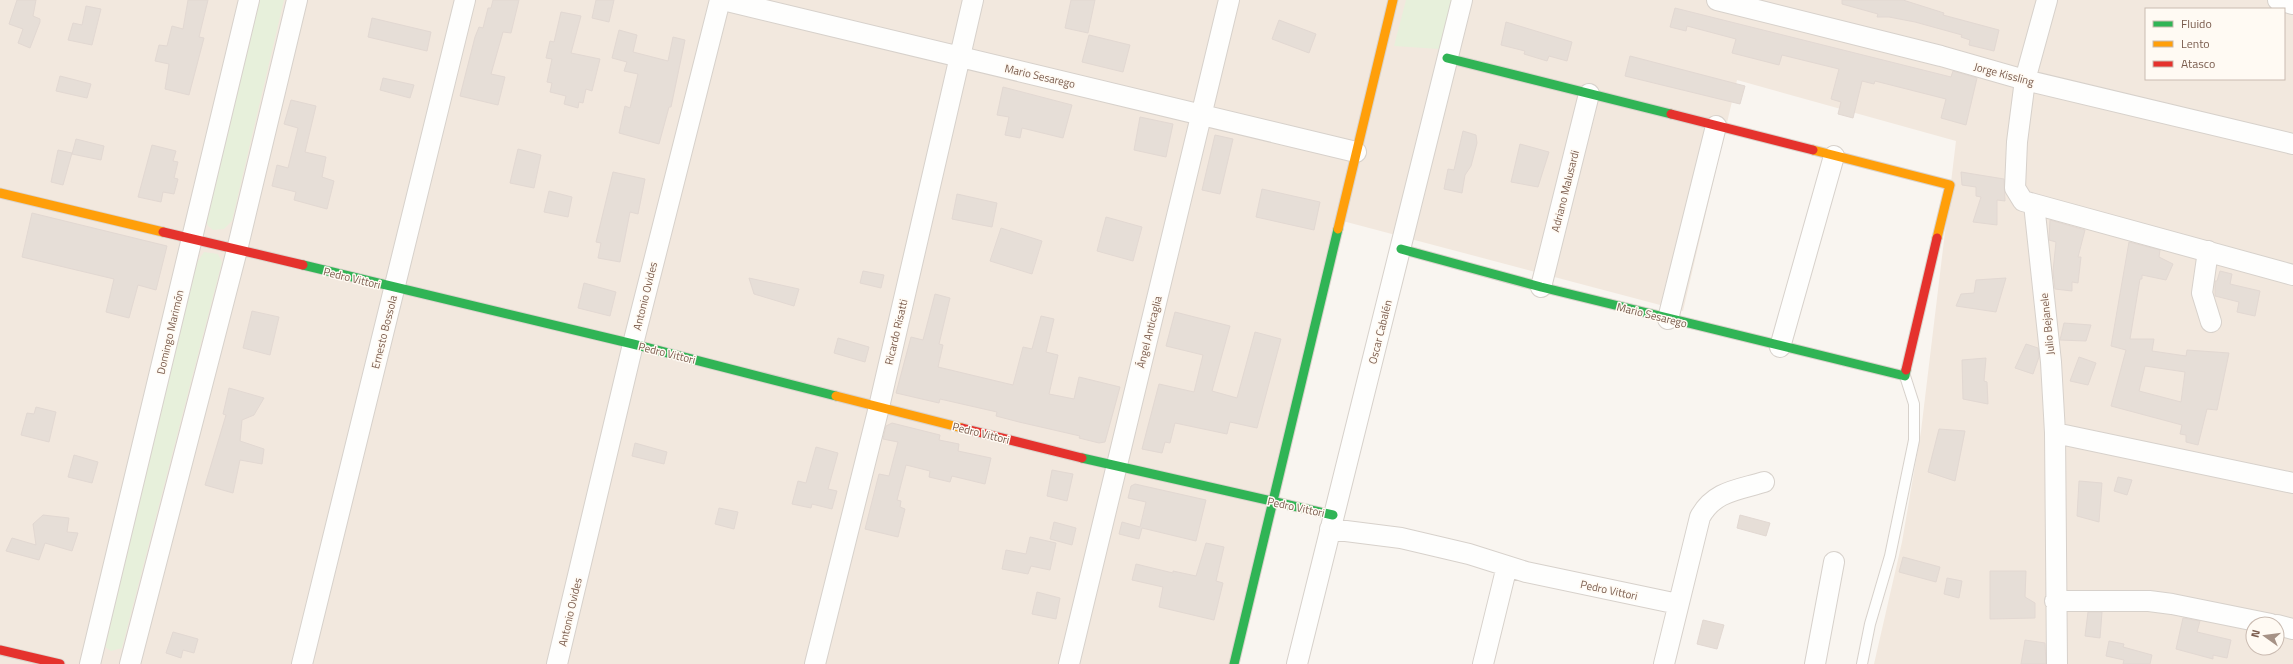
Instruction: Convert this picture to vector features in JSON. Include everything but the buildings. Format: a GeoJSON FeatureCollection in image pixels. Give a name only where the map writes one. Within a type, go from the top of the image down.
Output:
{"type":"FeatureCollection","features":[{"type":"Feature","properties":{"kind":"street","name":"Domingo Marimón"},"geometry":{"type":"LineString","coordinates":[[90,664],[249,0]]}},
{"type":"Feature","properties":{"kind":"street"},"geometry":{"type":"LineString","coordinates":[[130,664],[237,250],[297,0]]}},
{"type":"Feature","properties":{"kind":"street","name":"Ernesto Bossola"},"geometry":{"type":"LineString","coordinates":[[302,664],[395,289],[464,0]]}},
{"type":"Feature","properties":{"kind":"street","name":"Antonio Ovides"},"geometry":{"type":"LineString","coordinates":[[557,664],[633,344],[720,0]]}},
{"type":"Feature","properties":{"kind":"street","name":"Mario Sesarego"},"geometry":{"type":"LineString","coordinates":[[724,0],[959,58],[1202,114],[1356,152]]}},
{"type":"Feature","properties":{"kind":"street","name":"Ricardo Risatti"},"geometry":{"type":"LineString","coordinates":[[815,664],[879,407],[973,0]]}},
{"type":"Feature","properties":{"kind":"street","name":"Ángel Anticaglia"},"geometry":{"type":"LineString","coordinates":[[1068,664],[1229,0]]}},
{"type":"Feature","properties":{"kind":"street"},"geometry":{"type":"LineString","coordinates":[[1234,664],[1393,0]]}},
{"type":"Feature","properties":{"kind":"street","name":"Oscar Cabalén"},"geometry":{"type":"LineString","coordinates":[[1297,664],[1331,522],[1401,249],[1462,0]]}},
{"type":"Feature","properties":{"kind":"street","name":"Jorge Kissling"},"geometry":{"type":"LineString","coordinates":[[1717,0],[1933,54],[2025,80],[2293,144]]}},
{"type":"Feature","properties":{"kind":"street"},"geometry":{"type":"LineString","coordinates":[[2047,0],[2025,80],[2015,160],[2015,188],[2023,201],[2293,275]]}},
{"type":"Feature","properties":{"kind":"street"},"geometry":{"type":"LineString","coordinates":[[2278,0],[2293,4]]}},
{"type":"Feature","properties":{"kind":"street"},"geometry":{"type":"LineString","coordinates":[[1447,58],[1950,185],[1905,376]]}},
{"type":"Feature","properties":{"kind":"street","name":"Adriano Malusardi"},"geometry":{"type":"LineString","coordinates":[[1541,287],[1589,94]]}},
{"type":"Feature","properties":{"kind":"street"},"geometry":{"type":"LineString","coordinates":[[1668,320],[1716,126]]}},
{"type":"Feature","properties":{"kind":"street"},"geometry":{"type":"LineString","coordinates":[[1780,347],[1834,156]]}},
{"type":"Feature","properties":{"kind":"street","name":"Pedro Vittori"},"geometry":{"type":"LineString","coordinates":[[0,193],[192,238],[395,289],[633,344],[1116,467],[1273,501],[1331,522],[1401,538],[1526,572],[1678,604]]}},
{"type":"Feature","properties":{"kind":"street","name":"Julio Bejanele"},"geometry":{"type":"LineString","coordinates":[[2034,204],[2050,362],[2055,433],[2055,601],[2057,664]]}},
{"type":"Feature","properties":{"kind":"street","name":"Mario Sesarego"},"geometry":{"type":"LineString","coordinates":[[1401,249],[1668,320],[1905,376]]}},
{"type":"Feature","properties":{"kind":"street"},"geometry":{"type":"LineString","coordinates":[[2208,251],[2202,293],[2211,322]]}},
{"type":"Feature","properties":{"kind":"street"},"geometry":{"type":"LineString","coordinates":[[2055,433],[2293,483]]}},
{"type":"Feature","properties":{"kind":"street"},"geometry":{"type":"LineString","coordinates":[[1664,664],[1700,517],[1713,500],[1764,482]]}},
{"type":"Feature","properties":{"kind":"street"},"geometry":{"type":"LineString","coordinates":[[1814,664],[1834,562]]}},
{"type":"Feature","properties":{"kind":"street"},"geometry":{"type":"LineString","coordinates":[[1483,664],[1507,566]]}},
{"type":"Feature","properties":{"kind":"street"},"geometry":{"type":"LineString","coordinates":[[2055,601],[2149,601],[2172,604],[2245,619]]}},
{"type":"Feature","properties":{"kind":"street"},"geometry":{"type":"LineString","coordinates":[[0,650],[60,664]]}},
{"type":"Feature","properties":{"kind":"lane"},"geometry":{"type":"LineString","coordinates":[[1862,664],[1870,624],[1890,556],[1914,440],[1914,404],[1905,376]]}},
{"type":"Feature","properties":{"kind":"shaded area"},"geometry":{"type":"Polygon","coordinates":[[[0,0],[2293,0],[2293,664],[1874,664],[1902,542],[1921,431],[1956,141],[1737,80],[1683,311],[1339,220],[1232,664],[0,664],[0,0]]]}},
{"type":"Feature","properties":{"kind":"green space"},"geometry":{"type":"Polygon","coordinates":[[[259,0],[284,0],[232,221],[224,229],[213,230],[208,226],[205,218],[259,0]]]}},
{"type":"Feature","properties":{"kind":"green space"},"geometry":{"type":"Polygon","coordinates":[[[1406,0],[1452,0],[1439,49],[1394,46],[1406,0]]]}},
{"type":"Feature","properties":{"kind":"green space"},"geometry":{"type":"Polygon","coordinates":[[[204,252],[218,254],[222,262],[122,648],[111,651],[105,647],[102,642],[195,265],[204,252]]]}},
{"type":"Feature","properties":{"kind":"traffic: fast"},"geometry":{"type":"LineString","coordinates":[[1447,58],[1671,114]]}},
{"type":"Feature","properties":{"kind":"traffic: fast"},"geometry":{"type":"LineString","coordinates":[[1234,664],[1338,229]]}},
{"type":"Feature","properties":{"kind":"traffic: fast"},"geometry":{"type":"LineString","coordinates":[[1401,249],[1541,287],[1905,376],[1906,370]]}},
{"type":"Feature","properties":{"kind":"traffic: fast"},"geometry":{"type":"LineString","coordinates":[[303,265],[633,344],[836,396]]}},
{"type":"Feature","properties":{"kind":"traffic: fast"},"geometry":{"type":"LineString","coordinates":[[1082,458],[1333,515]]}},
{"type":"Feature","properties":{"kind":"traffic: slow"},"geometry":{"type":"LineString","coordinates":[[1338,229],[1393,0]]}},
{"type":"Feature","properties":{"kind":"traffic: slow"},"geometry":{"type":"LineString","coordinates":[[1813,150],[1950,185],[1937,238]]}},
{"type":"Feature","properties":{"kind":"traffic: slow"},"geometry":{"type":"LineString","coordinates":[[0,193],[163,232]]}},
{"type":"Feature","properties":{"kind":"traffic: slow"},"geometry":{"type":"LineString","coordinates":[[836,396],[962,428]]}},
{"type":"Feature","properties":{"kind":"traffic: jam"},"geometry":{"type":"LineString","coordinates":[[1671,114],[1813,150]]}},
{"type":"Feature","properties":{"kind":"traffic: jam"},"geometry":{"type":"LineString","coordinates":[[163,232],[303,265]]}},
{"type":"Feature","properties":{"kind":"traffic: jam"},"geometry":{"type":"LineString","coordinates":[[1906,370],[1937,238]]}},
{"type":"Feature","properties":{"kind":"traffic: jam"},"geometry":{"type":"LineString","coordinates":[[962,428],[1082,458]]}},
{"type":"Feature","properties":{"kind":"traffic: jam"},"geometry":{"type":"LineString","coordinates":[[0,650],[60,664]]}}]}
